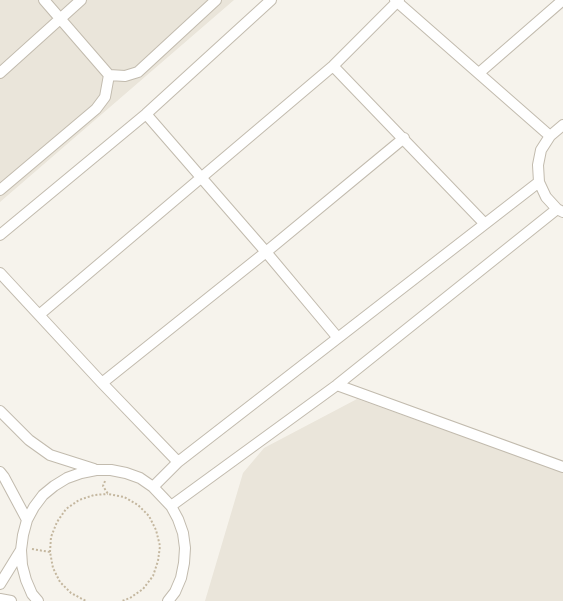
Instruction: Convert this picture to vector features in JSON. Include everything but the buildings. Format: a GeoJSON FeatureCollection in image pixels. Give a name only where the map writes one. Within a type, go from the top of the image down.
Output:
{"type":"FeatureCollection","features":[{"type":"Feature","properties":{"kind":"street"},"geometry":{"type":"LineString","coordinates":[[44,0],[109,75],[125,76],[138,72],[216,0]]}},
{"type":"Feature","properties":{"kind":"street"},"geometry":{"type":"LineString","coordinates":[[0,73],[82,0]]}},
{"type":"Feature","properties":{"kind":"street"},"geometry":{"type":"LineString","coordinates":[[0,235],[146,114],[271,0]]}},
{"type":"Feature","properties":{"kind":"street"},"geometry":{"type":"LineString","coordinates":[[479,73],[563,0]]}},
{"type":"Feature","properties":{"kind":"street"},"geometry":{"type":"LineString","coordinates":[[39,315],[333,66],[397,1],[550,136]]}},
{"type":"Feature","properties":{"kind":"street"},"geometry":{"type":"LineString","coordinates":[[333,66],[404,138],[485,224]]}},
{"type":"Feature","properties":{"kind":"street"},"geometry":{"type":"LineString","coordinates":[[0,190],[96,109],[105,97],[109,75]]}},
{"type":"Feature","properties":{"kind":"street"},"geometry":{"type":"LineString","coordinates":[[146,114],[266,252],[338,338]]}},
{"type":"Feature","properties":{"kind":"street"},"geometry":{"type":"LineString","coordinates":[[171,506],[337,385],[560,211],[546,197],[539,182],[538,165],[542,150],[550,136],[563,125]]}},
{"type":"Feature","properties":{"kind":"street"},"geometry":{"type":"LineString","coordinates":[[102,383],[266,252],[404,138]]}},
{"type":"Feature","properties":{"kind":"street"},"geometry":{"type":"LineString","coordinates":[[153,486],[178,462],[539,182]]}},
{"type":"Feature","properties":{"kind":"street"},"geometry":{"type":"LineString","coordinates":[[0,273],[178,462]]}},
{"type":"Feature","properties":{"kind":"street"},"geometry":{"type":"LineString","coordinates":[[337,385],[563,467]]}},
{"type":"Feature","properties":{"kind":"street"},"geometry":{"type":"LineString","coordinates":[[0,411],[29,440],[50,454],[96,470]]}},
{"type":"Feature","properties":{"kind":"street"},"geometry":{"type":"LineString","coordinates":[[38,601],[32,594],[26,580],[22,565],[21,550],[23,535],[34,507],[54,486],[74,475],[96,470],[111,470],[140,478],[153,486],[171,506],[178,519],[183,533],[185,548],[184,563],[181,578],[175,592],[168,601]]}},
{"type":"Feature","properties":{"kind":"street"},"geometry":{"type":"LineString","coordinates":[[0,472],[28,520]]}},
{"type":"Feature","properties":{"kind":"street"},"geometry":{"type":"LineString","coordinates":[[0,584],[21,550]]}},
{"type":"Feature","properties":{"kind":"street"},"geometry":{"type":"LineString","coordinates":[[0,599],[11,601]]}},
{"type":"Feature","properties":{"kind":"path"},"geometry":{"type":"LineString","coordinates":[[108,494],[103,486],[105,479],[111,470]]}},
{"type":"Feature","properties":{"kind":"path"},"geometry":{"type":"LineString","coordinates":[[86,601],[71,593],[60,582],[53,568],[50,552],[51,537],[57,522],[66,510],[79,500],[94,495],[108,494],[124,497],[138,505],[149,516],[156,530],[160,546],[158,561],[153,576],[143,589],[130,598],[122,601]]}},
{"type":"Feature","properties":{"kind":"path"},"geometry":{"type":"LineString","coordinates":[[21,550],[35,548],[50,552]]}},
{"type":"Feature","properties":{"kind":"shaded area"},"geometry":{"type":"Polygon","coordinates":[[[0,0],[234,0],[0,202],[0,0]]]}},
{"type":"Feature","properties":{"kind":"shaded area"},"geometry":{"type":"Polygon","coordinates":[[[357,399],[563,472],[563,601],[205,601],[243,473],[264,448],[357,399]]]}}]}
